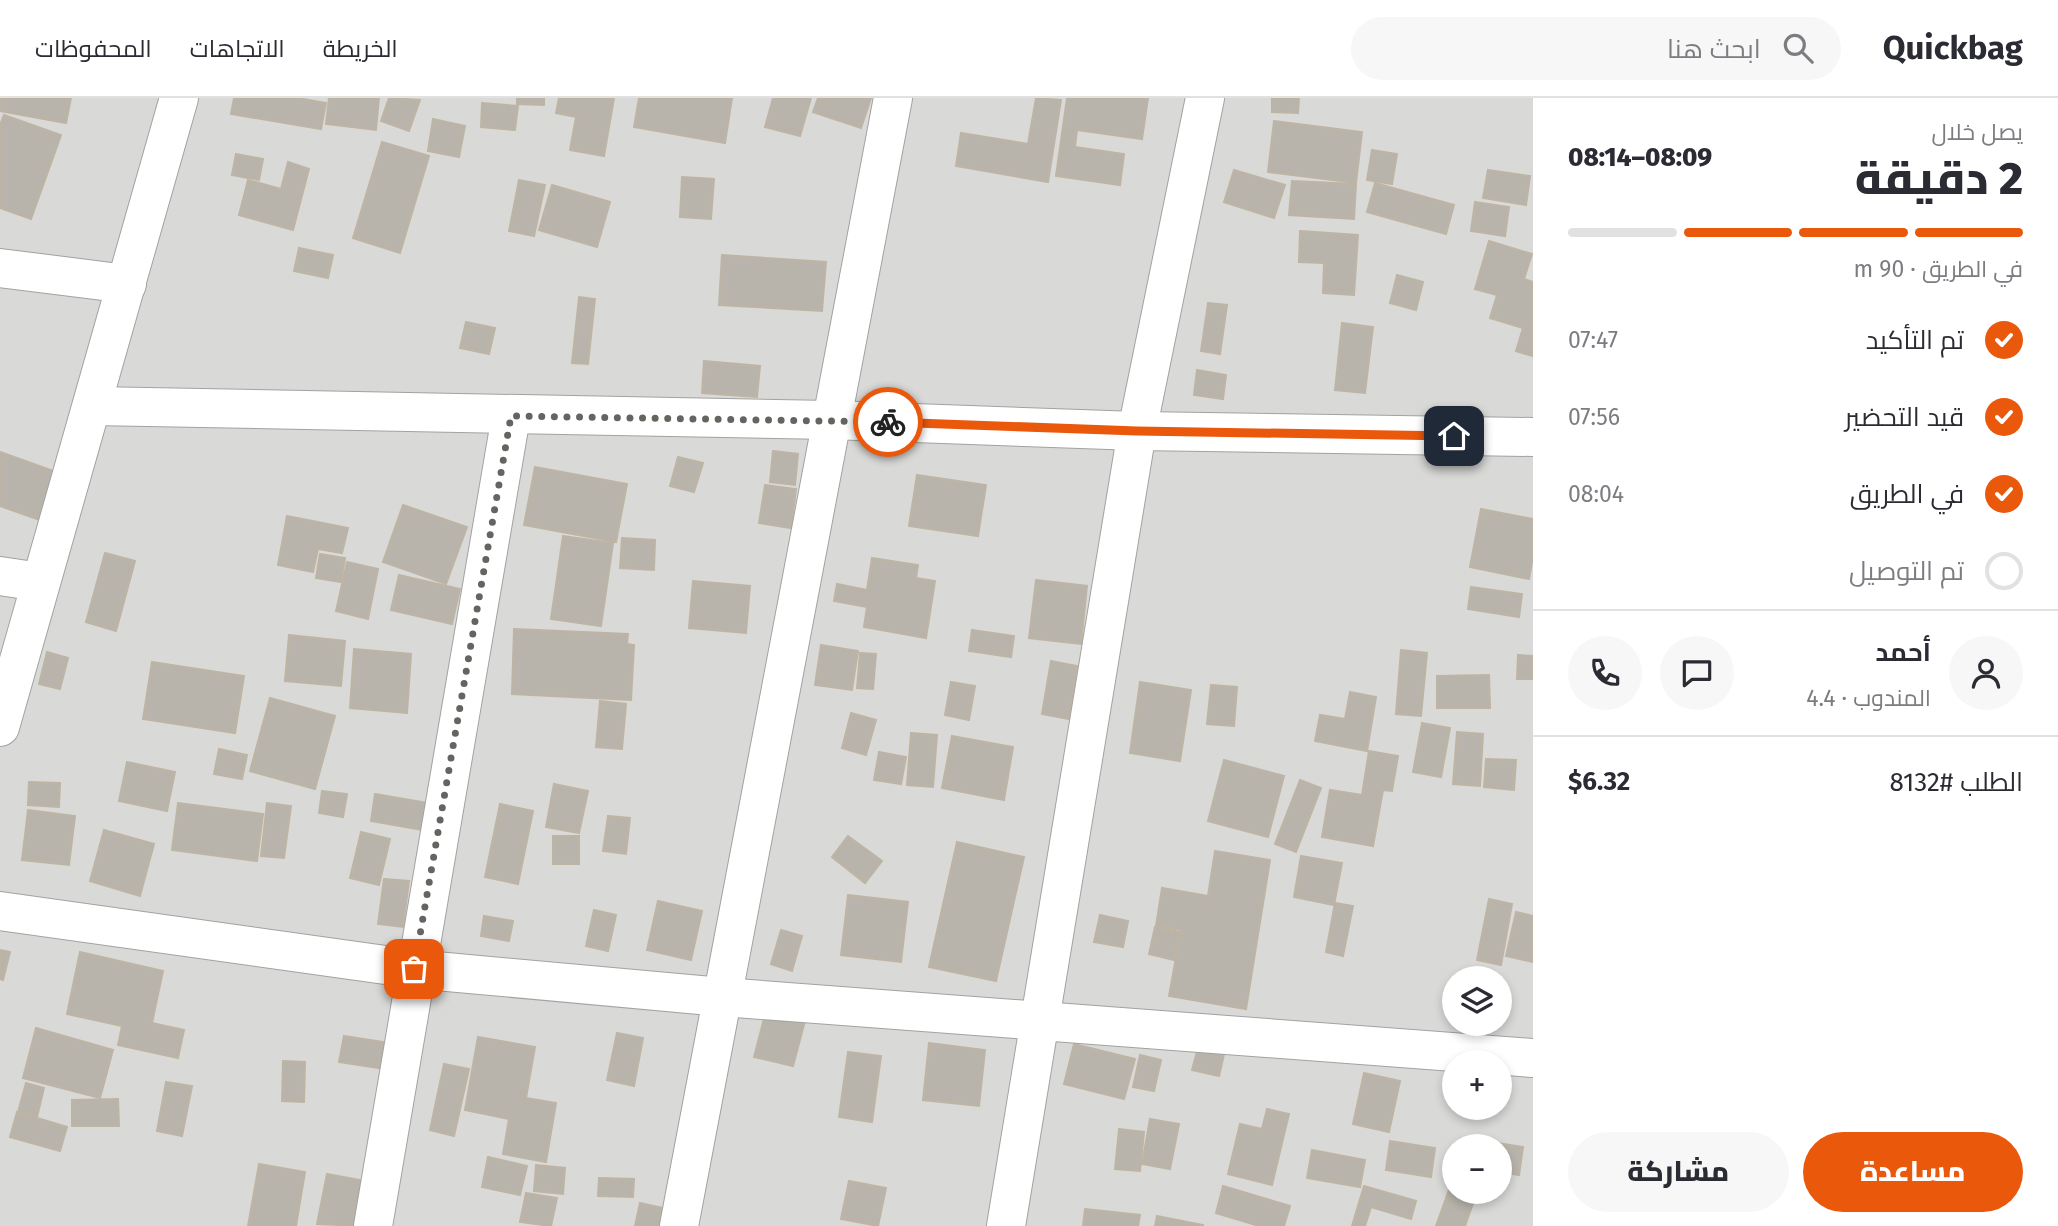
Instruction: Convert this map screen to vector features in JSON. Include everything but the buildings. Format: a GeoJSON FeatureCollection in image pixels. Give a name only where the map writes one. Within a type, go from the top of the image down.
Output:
{"type":"FeatureCollection","features":[{"type":"Feature","properties":{"kind":"street"},"geometry":{"type":"LineString","coordinates":[[0,727],[179,98]]}},
{"type":"Feature","properties":{"kind":"street"},"geometry":{"type":"LineString","coordinates":[[679,1226],[893,98]]}},
{"type":"Feature","properties":{"kind":"street"},"geometry":{"type":"LineString","coordinates":[[1006,1226],[1137,431],[1206,98]]}},
{"type":"Feature","properties":{"kind":"street"},"geometry":{"type":"LineString","coordinates":[[0,268],[127,284]]}},
{"type":"Feature","properties":{"kind":"street"},"geometry":{"type":"LineString","coordinates":[[93,406],[831,420],[1137,431],[1533,437]]}},
{"type":"Feature","properties":{"kind":"street"},"geometry":{"type":"LineString","coordinates":[[373,1226],[414,969],[511,416]]}},
{"type":"Feature","properties":{"kind":"street"},"geometry":{"type":"LineString","coordinates":[[0,576],[40,582]]}},
{"type":"Feature","properties":{"kind":"street"},"geometry":{"type":"LineString","coordinates":[[0,911],[414,969],[722,996],[1533,1058]]}},
{"type":"Feature","properties":{"kind":"shaded area"},"geometry":{"type":"Polygon","coordinates":[[[0,98],[1533,98],[1533,1226],[0,1226],[0,98]]]}},
{"type":"Feature","properties":{"kind":"way so far"},"geometry":{"type":"LineString","coordinates":[[414,969],[511,416],[888,422]]}},
{"type":"Feature","properties":{"kind":"route"},"geometry":{"type":"LineString","coordinates":[[888,422],[1137,431],[1454,436]]}}]}
